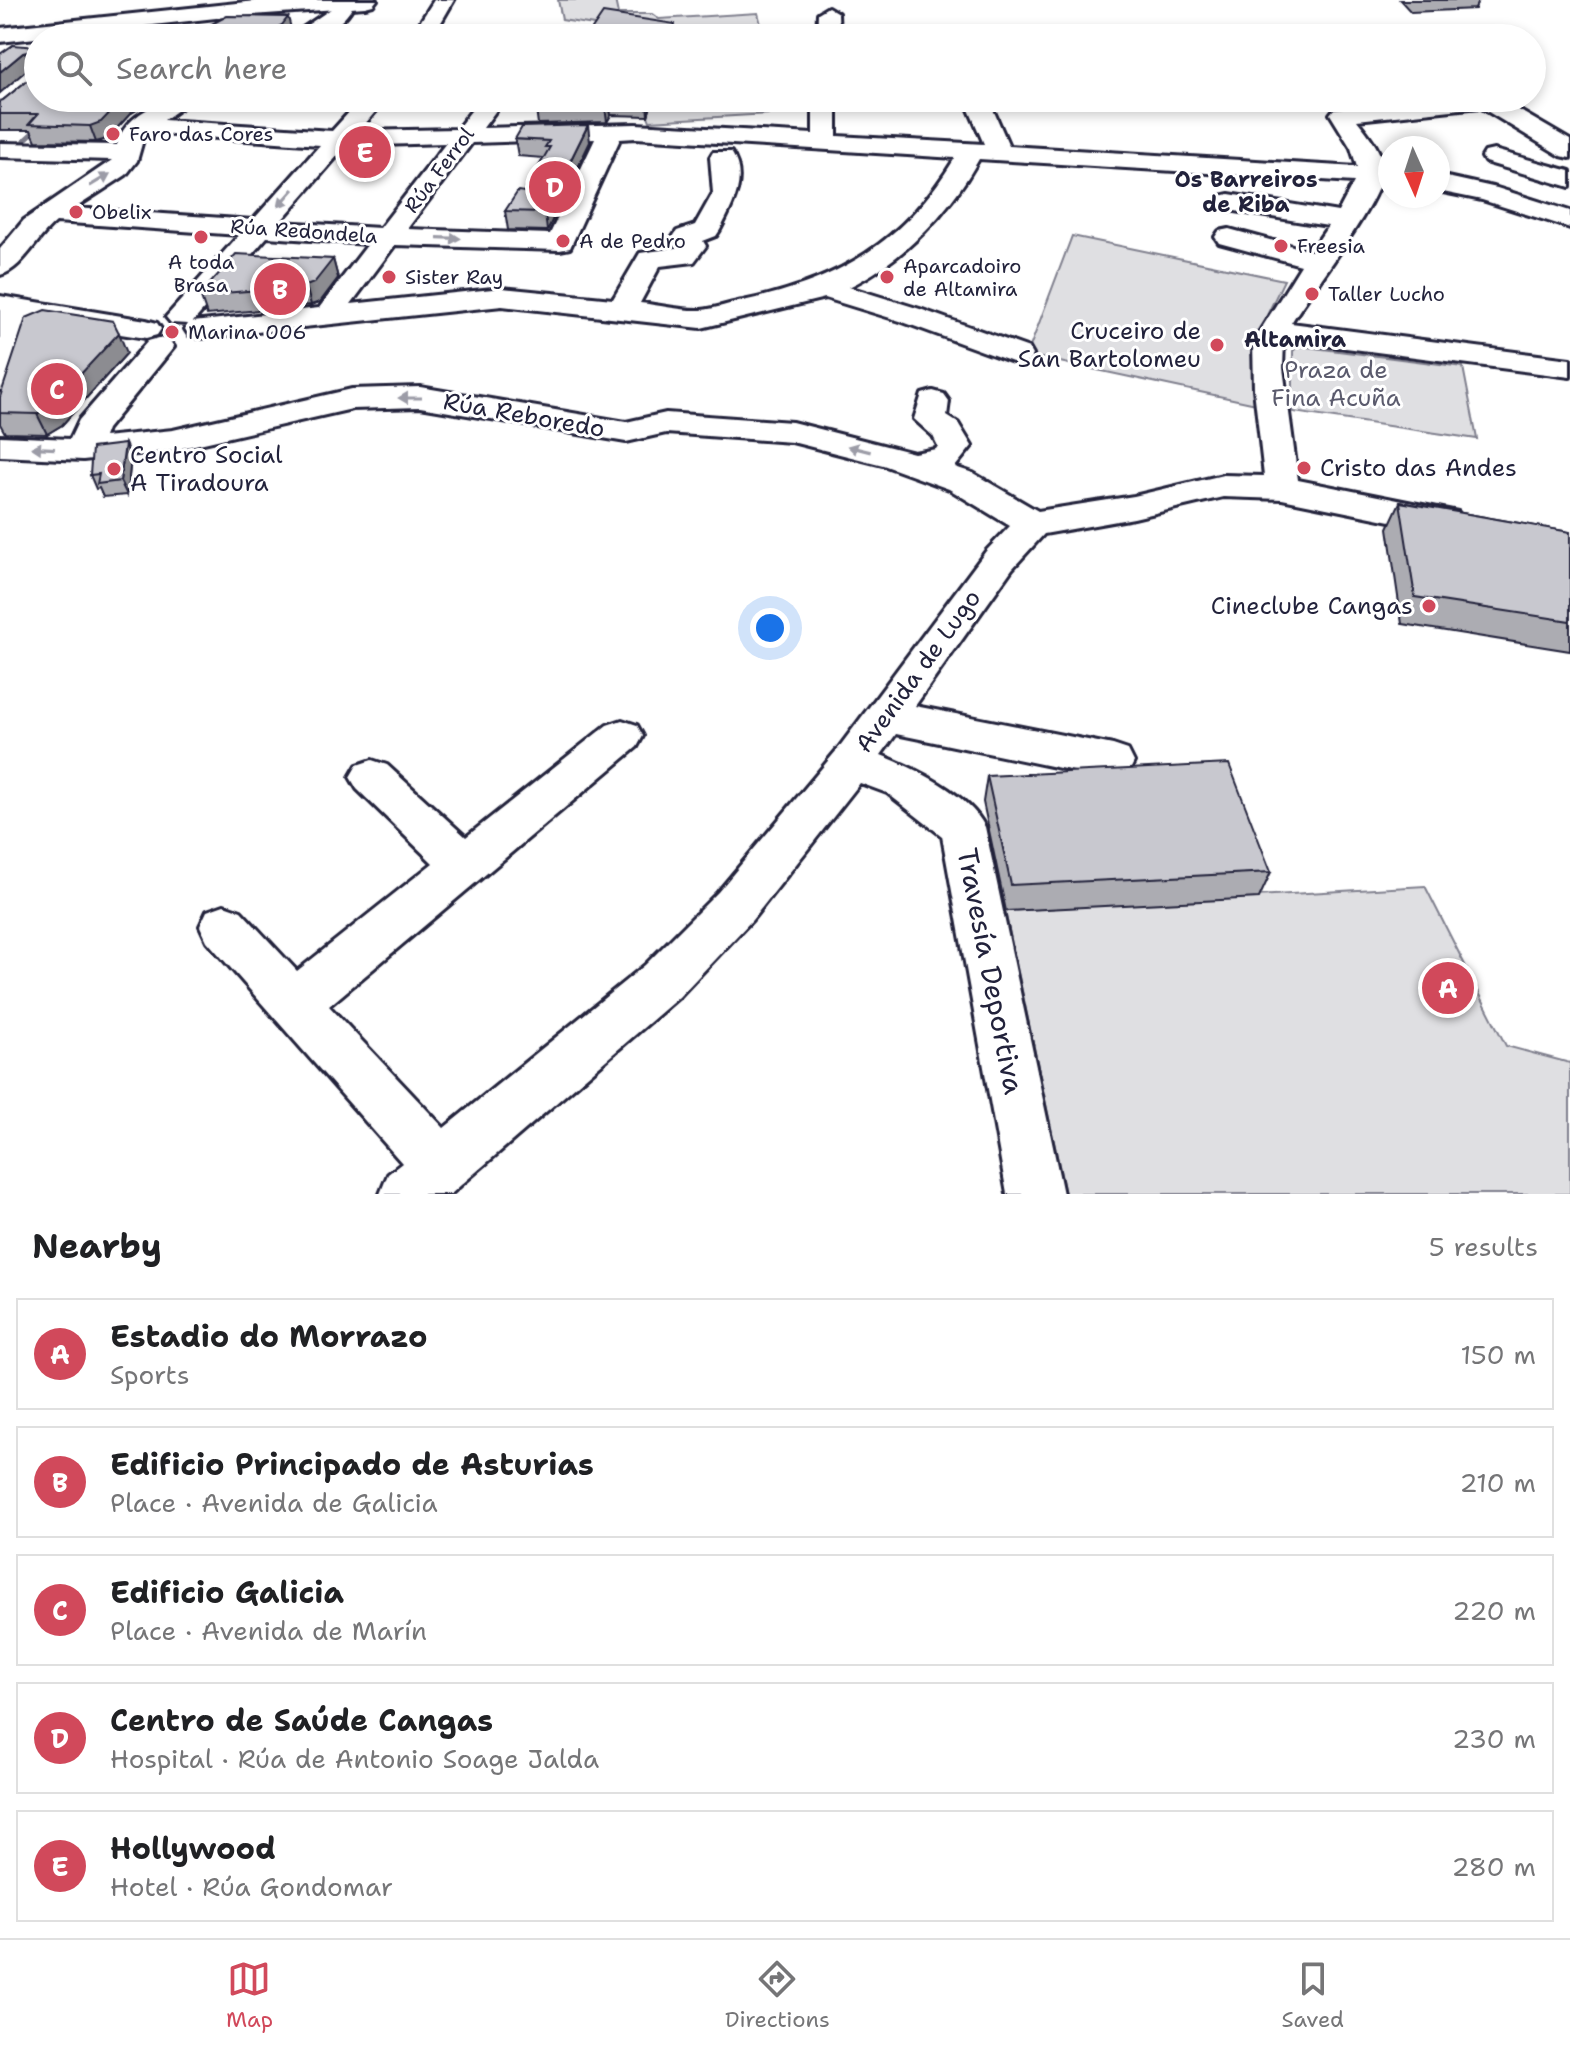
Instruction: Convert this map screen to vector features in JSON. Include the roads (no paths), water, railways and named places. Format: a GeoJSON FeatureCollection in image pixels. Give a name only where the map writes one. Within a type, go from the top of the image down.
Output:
{"type":"FeatureCollection","features":[{"type":"Feature","properties":{"kind":"main road"},"geometry":{"type":"LineString","coordinates":[[130,24],[225,10],[355,1]]}},
{"type":"Feature","properties":{"kind":"main road"},"geometry":{"type":"LineString","coordinates":[[0,35],[24,34]]}},
{"type":"Feature","properties":{"kind":"street"},"geometry":{"type":"LineString","coordinates":[[429,24],[444,0]]}},
{"type":"Feature","properties":{"kind":"street"},"geometry":{"type":"LineString","coordinates":[[322,24],[355,1]]}},
{"type":"Feature","properties":{"kind":"street"},"geometry":{"type":"LineString","coordinates":[[828,13],[828,24]]}},
{"type":"Feature","properties":{"kind":"street"},"geometry":{"type":"LineString","coordinates":[[0,267],[34,226],[117,170],[125,161],[133,131],[160,112]]}},
{"type":"Feature","properties":{"kind":"street"},"geometry":{"type":"LineString","coordinates":[[190,323],[259,229],[362,112]]}},
{"type":"Feature","properties":{"kind":"street","name":"Rúa Ferrol"},"geometry":{"type":"LineString","coordinates":[[326,318],[483,112]]}},
{"type":"Feature","properties":{"kind":"street"},"geometry":{"type":"LineString","coordinates":[[825,112],[825,143]]}},
{"type":"Feature","properties":{"kind":"street"},"geometry":{"type":"LineString","coordinates":[[982,112],[1000,154]]}},
{"type":"Feature","properties":{"kind":"street"},"geometry":{"type":"LineString","coordinates":[[1362,112],[1342,114],[1377,172]]}},
{"type":"Feature","properties":{"kind":"street"},"geometry":{"type":"LineString","coordinates":[[1508,112],[1570,151]]}},
{"type":"Feature","properties":{"kind":"street"},"geometry":{"type":"LineString","coordinates":[[139,125],[337,139],[465,136],[588,120],[611,131],[1377,172]]}},
{"type":"Feature","properties":{"kind":"street","name":"Rúa Redondela"},"geometry":{"type":"LineString","coordinates":[[49,214],[387,237],[560,242],[611,131]]}},
{"type":"Feature","properties":{"kind":"street"},"geometry":{"type":"LineString","coordinates":[[0,150],[127,153]]}},
{"type":"Feature","properties":{"kind":"street"},"geometry":{"type":"LineString","coordinates":[[83,450],[91,427],[153,338],[157,322],[326,318],[475,299],[528,298],[701,319],[824,289],[866,266],[911,229],[953,185],[971,152]]}},
{"type":"Feature","properties":{"kind":"street"},"geometry":{"type":"LineString","coordinates":[[622,309],[650,259],[684,256],[692,246],[687,237],[706,230],[726,193],[722,157]]}},
{"type":"Feature","properties":{"kind":"street"},"geometry":{"type":"LineString","coordinates":[[1494,157],[1570,180]]}},
{"type":"Feature","properties":{"kind":"street"},"geometry":{"type":"LineString","coordinates":[[1282,488],[1267,346],[1273,330],[1316,261],[1377,172]]}},
{"type":"Feature","properties":{"kind":"street"},"geometry":{"type":"LineString","coordinates":[[1526,206],[1570,180]]}},
{"type":"Feature","properties":{"kind":"street"},"geometry":{"type":"LineString","coordinates":[[1450,185],[1488,193],[1570,220]]}},
{"type":"Feature","properties":{"kind":"street"},"geometry":{"type":"LineString","coordinates":[[1229,202],[1344,221]]}},
{"type":"Feature","properties":{"kind":"street"},"geometry":{"type":"LineString","coordinates":[[1229,237],[1316,261]]}},
{"type":"Feature","properties":{"kind":"street"},"geometry":{"type":"LineString","coordinates":[[824,289],[910,315],[1018,355]]}},
{"type":"Feature","properties":{"kind":"street"},"geometry":{"type":"LineString","coordinates":[[1,306],[153,338]]}},
{"type":"Feature","properties":{"kind":"street"},"geometry":{"type":"LineString","coordinates":[[0,381],[15,329],[1,306]]}},
{"type":"Feature","properties":{"kind":"street"},"geometry":{"type":"LineString","coordinates":[[1273,330],[1570,368]]}},
{"type":"Feature","properties":{"kind":"street","name":"Rúa Reboredo"},"geometry":{"type":"LineString","coordinates":[[0,446],[83,450],[173,440],[352,399],[420,397],[626,432],[666,423],[792,432],[918,466],[961,481],[1033,524]]}},
{"type":"Feature","properties":{"kind":"street"},"geometry":{"type":"LineString","coordinates":[[918,466],[926,460],[946,459],[955,446],[946,430],[930,419],[933,401]]}},
{"type":"Feature","properties":{"kind":"street"},"geometry":{"type":"LineString","coordinates":[[1033,524],[1134,507],[1223,486],[1282,488],[1482,527]]}},
{"type":"Feature","properties":{"kind":"street","name":"Avenida de Lugo"},"geometry":{"type":"LineString","coordinates":[[425,1180],[662,981],[735,906],[852,762],[999,560],[1033,524]]}},
{"type":"Feature","properties":{"kind":"street"},"geometry":{"type":"LineString","coordinates":[[886,716],[1113,762]]}},
{"type":"Feature","properties":{"kind":"street"},"geometry":{"type":"LineString","coordinates":[[294,1004],[622,736]]}},
{"type":"Feature","properties":{"kind":"street","name":"Travesía Deportiva"},"geometry":{"type":"LineString","coordinates":[[852,762],[902,781],[963,827],[1035,1194]]}},
{"type":"Feature","properties":{"kind":"street"},"geometry":{"type":"LineString","coordinates":[[372,777],[465,864]]}},
{"type":"Feature","properties":{"kind":"street"},"geometry":{"type":"LineString","coordinates":[[224,926],[294,1004],[425,1180]]}},
{"type":"Feature","properties":{"kind":"waterway"},"geometry":{"type":"LineString","coordinates":[[19,145],[40,126]]}},
{"type":"Feature","properties":{"kind":"place","name":"Faro das Cores"},"geometry":{"type":"Point","coordinates":[113,134]}},
{"type":"Feature","properties":{"kind":"place","name":"Hollywood"},"geometry":{"type":"Point","coordinates":[365,152]}},
{"type":"Feature","properties":{"kind":"place","name":"Centro de Saúde Cangas"},"geometry":{"type":"Point","coordinates":[555,187]}},
{"type":"Feature","properties":{"kind":"place","name":"Obelix"},"geometry":{"type":"Point","coordinates":[76,212]}},
{"type":"Feature","properties":{"kind":"place","name":"A toda Brasa"},"geometry":{"type":"Point","coordinates":[201,237]}},
{"type":"Feature","properties":{"kind":"place","name":"A de Pedro"},"geometry":{"type":"Point","coordinates":[563,241]}},
{"type":"Feature","properties":{"kind":"place","name":"Freesia"},"geometry":{"type":"Point","coordinates":[1281,246]}},
{"type":"Feature","properties":{"kind":"place","name":"Sister Ray"},"geometry":{"type":"Point","coordinates":[389,277]}},
{"type":"Feature","properties":{"kind":"place","name":"Aparcadoiro de Altamira"},"geometry":{"type":"Point","coordinates":[887,277]}},
{"type":"Feature","properties":{"kind":"place","name":"Edificio Principado de Asturias"},"geometry":{"type":"Point","coordinates":[280,289]}},
{"type":"Feature","properties":{"kind":"place","name":"Taller Lucho"},"geometry":{"type":"Point","coordinates":[1312,294]}},
{"type":"Feature","properties":{"kind":"place","name":"Marina 006"},"geometry":{"type":"Point","coordinates":[172,332]}},
{"type":"Feature","properties":{"kind":"place","name":"Cruceiro de San Bartolomeu"},"geometry":{"type":"Point","coordinates":[1217,345]}},
{"type":"Feature","properties":{"kind":"place","name":"Edificio Galicia"},"geometry":{"type":"Point","coordinates":[57,389]}},
{"type":"Feature","properties":{"kind":"place","name":"Cristo das Andes"},"geometry":{"type":"Point","coordinates":[1304,468]}},
{"type":"Feature","properties":{"kind":"place","name":"Centro Social A Tiradoura"},"geometry":{"type":"Point","coordinates":[114,469]}},
{"type":"Feature","properties":{"kind":"place","name":"Cineclube Cangas"},"geometry":{"type":"Point","coordinates":[1429,606]}},
{"type":"Feature","properties":{"kind":"place","name":"Estadio do Morrazo"},"geometry":{"type":"Point","coordinates":[1448,988]}},
{"type":"Feature","properties":{"kind":"district","name":"Os Barreiros de Riba"},"geometry":{"type":"Point","coordinates":[1246,192]}},
{"type":"Feature","properties":{"kind":"district","name":"Altamira"},"geometry":{"type":"Point","coordinates":[1295,339]}},
{"type":"Feature","properties":{"kind":"park label","name":"Praza de Fina Acuña"},"geometry":{"type":"Point","coordinates":[1336,384]}}]}
